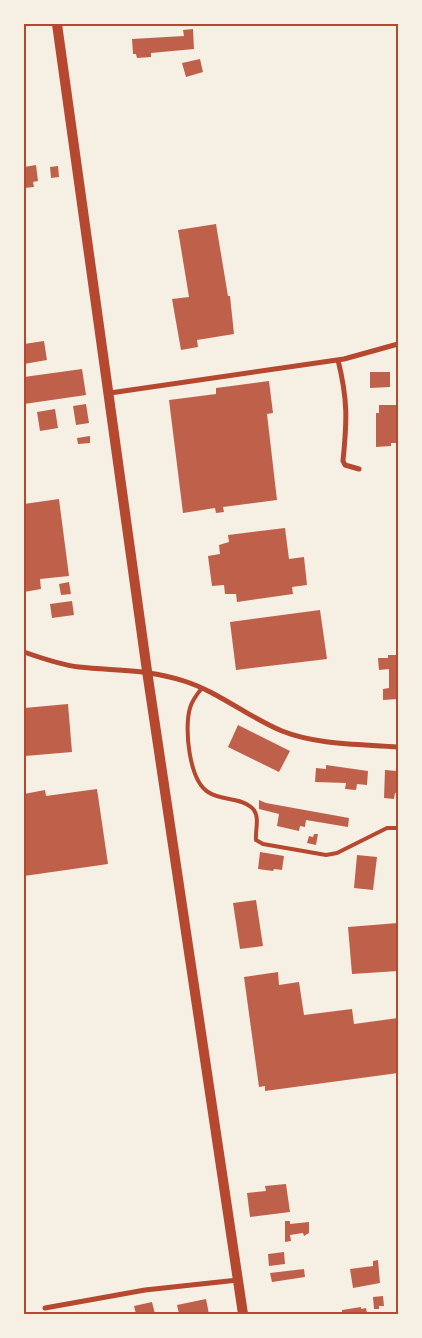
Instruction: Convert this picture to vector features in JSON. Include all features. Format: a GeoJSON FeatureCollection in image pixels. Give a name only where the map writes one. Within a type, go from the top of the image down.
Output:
{"type":"FeatureCollection","features":[{"type":"Feature","properties":{"kind":"main road"},"geometry":{"type":"LineString","coordinates":[[57,24],[110,393],[147,671],[243,1314]]}},
{"type":"Feature","properties":{"kind":"street"},"geometry":{"type":"LineString","coordinates":[[110,393],[338,360],[398,344]]}},
{"type":"Feature","properties":{"kind":"street"},"geometry":{"type":"LineString","coordinates":[[338,360],[345,388],[348,418],[343,461],[345,465],[359,469]]}},
{"type":"Feature","properties":{"kind":"street"},"geometry":{"type":"LineString","coordinates":[[24,652],[77,667],[147,671],[202,688],[284,732],[308,738],[398,747]]}},
{"type":"Feature","properties":{"kind":"street"},"geometry":{"type":"LineString","coordinates":[[45,1308],[145,1290],[238,1280]]}},
{"type":"Feature","properties":{"kind":"lane"},"geometry":{"type":"LineString","coordinates":[[202,688],[190,707],[188,722],[191,760],[197,778],[206,791],[221,799],[243,803],[251,807],[256,813],[256,840],[263,844],[326,854],[337,853],[350,844],[387,828],[398,828]]}},
{"type":"Feature","properties":{"kind":"building"},"geometry":{"type":"Polygon","coordinates":[[[193,29],[194,49],[151,53],[151,57],[137,58],[136,54],[133,54],[132,39],[184,36],[183,30],[193,29]]]}},
{"type":"Feature","properties":{"kind":"building"},"geometry":{"type":"Polygon","coordinates":[[[200,59],[203,72],[186,77],[182,63],[200,59]]]}},
{"type":"Feature","properties":{"kind":"building"},"geometry":{"type":"Polygon","coordinates":[[[36,165],[38,181],[33,182],[34,187],[24,188],[24,167],[36,165]]]}},
{"type":"Feature","properties":{"kind":"building"},"geometry":{"type":"Polygon","coordinates":[[[58,166],[59,177],[51,178],[50,167],[58,166]]]}},
{"type":"Feature","properties":{"kind":"building"},"geometry":{"type":"Polygon","coordinates":[[[216,224],[228,296],[230,296],[234,334],[197,340],[198,347],[181,350],[172,299],[189,297],[178,230],[216,224]]]}},
{"type":"Feature","properties":{"kind":"building"},"geometry":{"type":"Polygon","coordinates":[[[44,341],[47,360],[24,364],[24,344],[44,341]]]}},
{"type":"Feature","properties":{"kind":"building"},"geometry":{"type":"Polygon","coordinates":[[[82,369],[86,395],[24,404],[24,377],[82,369]]]}},
{"type":"Feature","properties":{"kind":"building"},"geometry":{"type":"Polygon","coordinates":[[[370,372],[390,372],[390,387],[370,388],[370,372]]]}},
{"type":"Feature","properties":{"kind":"building"},"geometry":{"type":"Polygon","coordinates":[[[269,381],[273,413],[267,414],[277,500],[223,507],[224,512],[216,513],[215,508],[183,513],[169,400],[216,394],[216,388],[269,381]]]}},
{"type":"Feature","properties":{"kind":"building"},"geometry":{"type":"Polygon","coordinates":[[[86,404],[89,423],[76,425],[73,406],[86,404]]]}},
{"type":"Feature","properties":{"kind":"building"},"geometry":{"type":"Polygon","coordinates":[[[379,405],[398,405],[397,443],[391,443],[391,446],[376,447],[376,413],[379,413],[379,405]]]}},
{"type":"Feature","properties":{"kind":"building"},"geometry":{"type":"Polygon","coordinates":[[[55,409],[58,428],[40,431],[37,412],[55,409]]]}},
{"type":"Feature","properties":{"kind":"building"},"geometry":{"type":"Polygon","coordinates":[[[90,436],[90,443],[78,444],[77,438],[90,436]]]}},
{"type":"Feature","properties":{"kind":"building"},"geometry":{"type":"Polygon","coordinates":[[[59,499],[69,576],[40,579],[41,589],[24,592],[24,504],[59,499]]]}},
{"type":"Feature","properties":{"kind":"building"},"geometry":{"type":"Polygon","coordinates":[[[285,528],[289,559],[304,557],[307,585],[292,587],[293,594],[237,602],[236,594],[225,594],[224,585],[212,586],[208,556],[220,554],[219,545],[229,542],[228,535],[285,528]]]}},
{"type":"Feature","properties":{"kind":"building"},"geometry":{"type":"Polygon","coordinates":[[[69,582],[71,594],[61,595],[59,584],[69,582]]]}},
{"type":"Feature","properties":{"kind":"building"},"geometry":{"type":"Polygon","coordinates":[[[72,601],[74,615],[52,618],[50,604],[72,601]]]}},
{"type":"Feature","properties":{"kind":"building"},"geometry":{"type":"Polygon","coordinates":[[[320,610],[327,659],[236,670],[230,622],[320,610]]]}},
{"type":"Feature","properties":{"kind":"building"},"geometry":{"type":"Polygon","coordinates":[[[388,655],[398,655],[398,699],[383,700],[383,689],[389,688],[389,669],[379,670],[378,658],[388,658],[388,655]]]}},
{"type":"Feature","properties":{"kind":"building"},"geometry":{"type":"Polygon","coordinates":[[[68,704],[72,752],[25,756],[24,708],[68,704]]]}},
{"type":"Feature","properties":{"kind":"building"},"geometry":{"type":"Polygon","coordinates":[[[238,725],[290,751],[279,772],[228,747],[238,725]]]}},
{"type":"Feature","properties":{"kind":"building"},"geometry":{"type":"Polygon","coordinates":[[[326,765],[368,771],[367,785],[357,784],[356,790],[345,789],[346,783],[315,782],[316,768],[326,769],[326,765]]]}},
{"type":"Feature","properties":{"kind":"building"},"geometry":{"type":"Polygon","coordinates":[[[385,770],[397,771],[398,793],[395,793],[394,799],[384,798],[385,770]]]}},
{"type":"Feature","properties":{"kind":"building"},"geometry":{"type":"Polygon","coordinates":[[[97,789],[108,864],[24,876],[24,794],[45,790],[46,796],[97,789]]]}},
{"type":"Feature","properties":{"kind":"building"},"geometry":{"type":"Polygon","coordinates":[[[259,800],[266,803],[349,818],[348,827],[306,820],[305,827],[300,826],[299,831],[277,826],[279,814],[259,809],[259,800]]]}},
{"type":"Feature","properties":{"kind":"building"},"geometry":{"type":"Polygon","coordinates":[[[314,834],[318,834],[316,845],[307,843],[309,836],[313,837],[314,834]]]}},
{"type":"Feature","properties":{"kind":"building"},"geometry":{"type":"Polygon","coordinates":[[[260,852],[284,856],[282,870],[258,869],[260,852]]]}},
{"type":"Feature","properties":{"kind":"building"},"geometry":{"type":"Polygon","coordinates":[[[357,855],[377,857],[373,890],[354,888],[357,855]]]}},
{"type":"Feature","properties":{"kind":"building"},"geometry":{"type":"Polygon","coordinates":[[[256,900],[263,946],[240,949],[233,903],[256,900]]]}},
{"type":"Feature","properties":{"kind":"building"},"geometry":{"type":"Polygon","coordinates":[[[398,923],[398,971],[352,974],[348,927],[398,923]]]}},
{"type":"Feature","properties":{"kind":"building"},"geometry":{"type":"Polygon","coordinates":[[[278,972],[279,985],[299,982],[304,1015],[352,1009],[354,1024],[398,1018],[398,1073],[265,1091],[265,1086],[259,1087],[244,977],[278,972]]]}},
{"type":"Feature","properties":{"kind":"building"},"geometry":{"type":"Polygon","coordinates":[[[286,1184],[290,1212],[250,1217],[247,1193],[266,1191],[265,1186],[286,1184]]]}},
{"type":"Feature","properties":{"kind":"building"},"geometry":{"type":"Polygon","coordinates":[[[285,1221],[290,1221],[290,1224],[309,1222],[309,1233],[304,1236],[303,1233],[290,1235],[291,1241],[285,1242],[285,1221]]]}},
{"type":"Feature","properties":{"kind":"building"},"geometry":{"type":"Polygon","coordinates":[[[284,1252],[285,1264],[269,1266],[268,1254],[284,1252]]]}},
{"type":"Feature","properties":{"kind":"building"},"geometry":{"type":"Polygon","coordinates":[[[378,1260],[380,1283],[353,1288],[350,1269],[373,1266],[373,1261],[378,1260]]]}},
{"type":"Feature","properties":{"kind":"building"},"geometry":{"type":"Polygon","coordinates":[[[304,1269],[305,1277],[272,1282],[270,1273],[304,1269]]]}},
{"type":"Feature","properties":{"kind":"building"},"geometry":{"type":"Polygon","coordinates":[[[383,1296],[384,1306],[374,1309],[373,1297],[383,1296]]]}},
{"type":"Feature","properties":{"kind":"building"},"geometry":{"type":"Polygon","coordinates":[[[206,1299],[209,1314],[179,1314],[177,1305],[206,1299]]]}},
{"type":"Feature","properties":{"kind":"building"},"geometry":{"type":"Polygon","coordinates":[[[152,1302],[155,1314],[136,1314],[134,1306],[152,1302]]]}},
{"type":"Feature","properties":{"kind":"building"},"geometry":{"type":"Polygon","coordinates":[[[361,1307],[361,1309],[366,1308],[367,1313],[342,1314],[342,1310],[361,1307]]]}}]}
